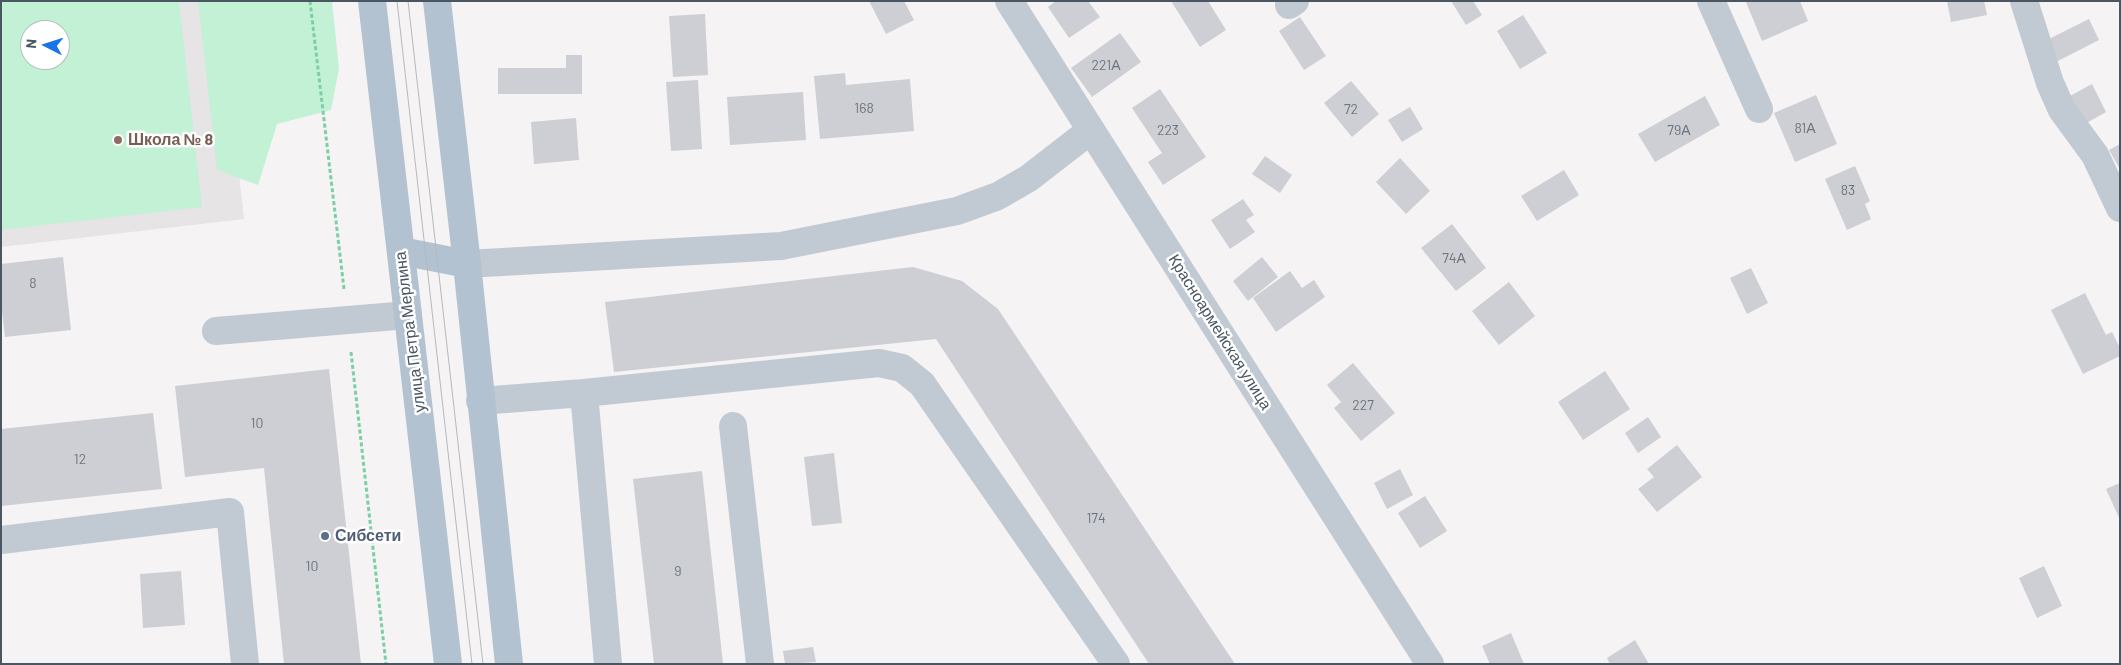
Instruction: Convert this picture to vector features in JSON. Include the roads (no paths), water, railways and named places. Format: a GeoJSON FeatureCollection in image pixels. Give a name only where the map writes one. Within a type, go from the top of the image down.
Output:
{"type":"FeatureCollection","features":[{"type":"Feature","properties":{"kind":"main road","name":"улица Петра Мерлина"},"geometry":{"type":"LineString","coordinates":[[372,1],[448,664]]}},
{"type":"Feature","properties":{"kind":"main road"},"geometry":{"type":"LineString","coordinates":[[436,1],[467,264],[508,664]]}},
{"type":"Feature","properties":{"kind":"main road"},"geometry":{"type":"LineString","coordinates":[[401,251],[467,264]]}},
{"type":"Feature","properties":{"kind":"street","name":"Красноармейская улица"},"geometry":{"type":"LineString","coordinates":[[1009,1],[1430,664]]}},
{"type":"Feature","properties":{"kind":"street"},"geometry":{"type":"LineString","coordinates":[[1711,1],[1759,110]]}},
{"type":"Feature","properties":{"kind":"street"},"geometry":{"type":"LineString","coordinates":[[2024,1],[2050,83],[2062,110],[2095,155],[2120,208]]}},
{"type":"Feature","properties":{"kind":"street"},"geometry":{"type":"LineString","coordinates":[[467,264],[781,246],[957,211],[998,196],[1029,178],[1091,130]]}},
{"type":"Feature","properties":{"kind":"street"},"geometry":{"type":"LineString","coordinates":[[216,331],[408,315]]}},
{"type":"Feature","properties":{"kind":"street"},"geometry":{"type":"LineString","coordinates":[[480,401],[584,393],[879,363],[902,368],[922,384],[1116,664]]}},
{"type":"Feature","properties":{"kind":"street"},"geometry":{"type":"LineString","coordinates":[[584,393],[608,664]]}},
{"type":"Feature","properties":{"kind":"street"},"geometry":{"type":"LineString","coordinates":[[733,426],[760,664]]}},
{"type":"Feature","properties":{"kind":"street"},"geometry":{"type":"LineString","coordinates":[[1,540],[230,512],[245,664]]}},
{"type":"Feature","properties":{"kind":"tram line"},"geometry":{"type":"LineString","coordinates":[[397,1],[472,664]]}},
{"type":"Feature","properties":{"kind":"tram line"},"geometry":{"type":"LineString","coordinates":[[408,1],[483,664]]}},
{"type":"Feature","properties":{"kind":"place","name":"Школа № 8"},"geometry":{"type":"Point","coordinates":[118,140]}},
{"type":"Feature","properties":{"kind":"place","name":"Сибсети"},"geometry":{"type":"Point","coordinates":[325,536]}}]}
